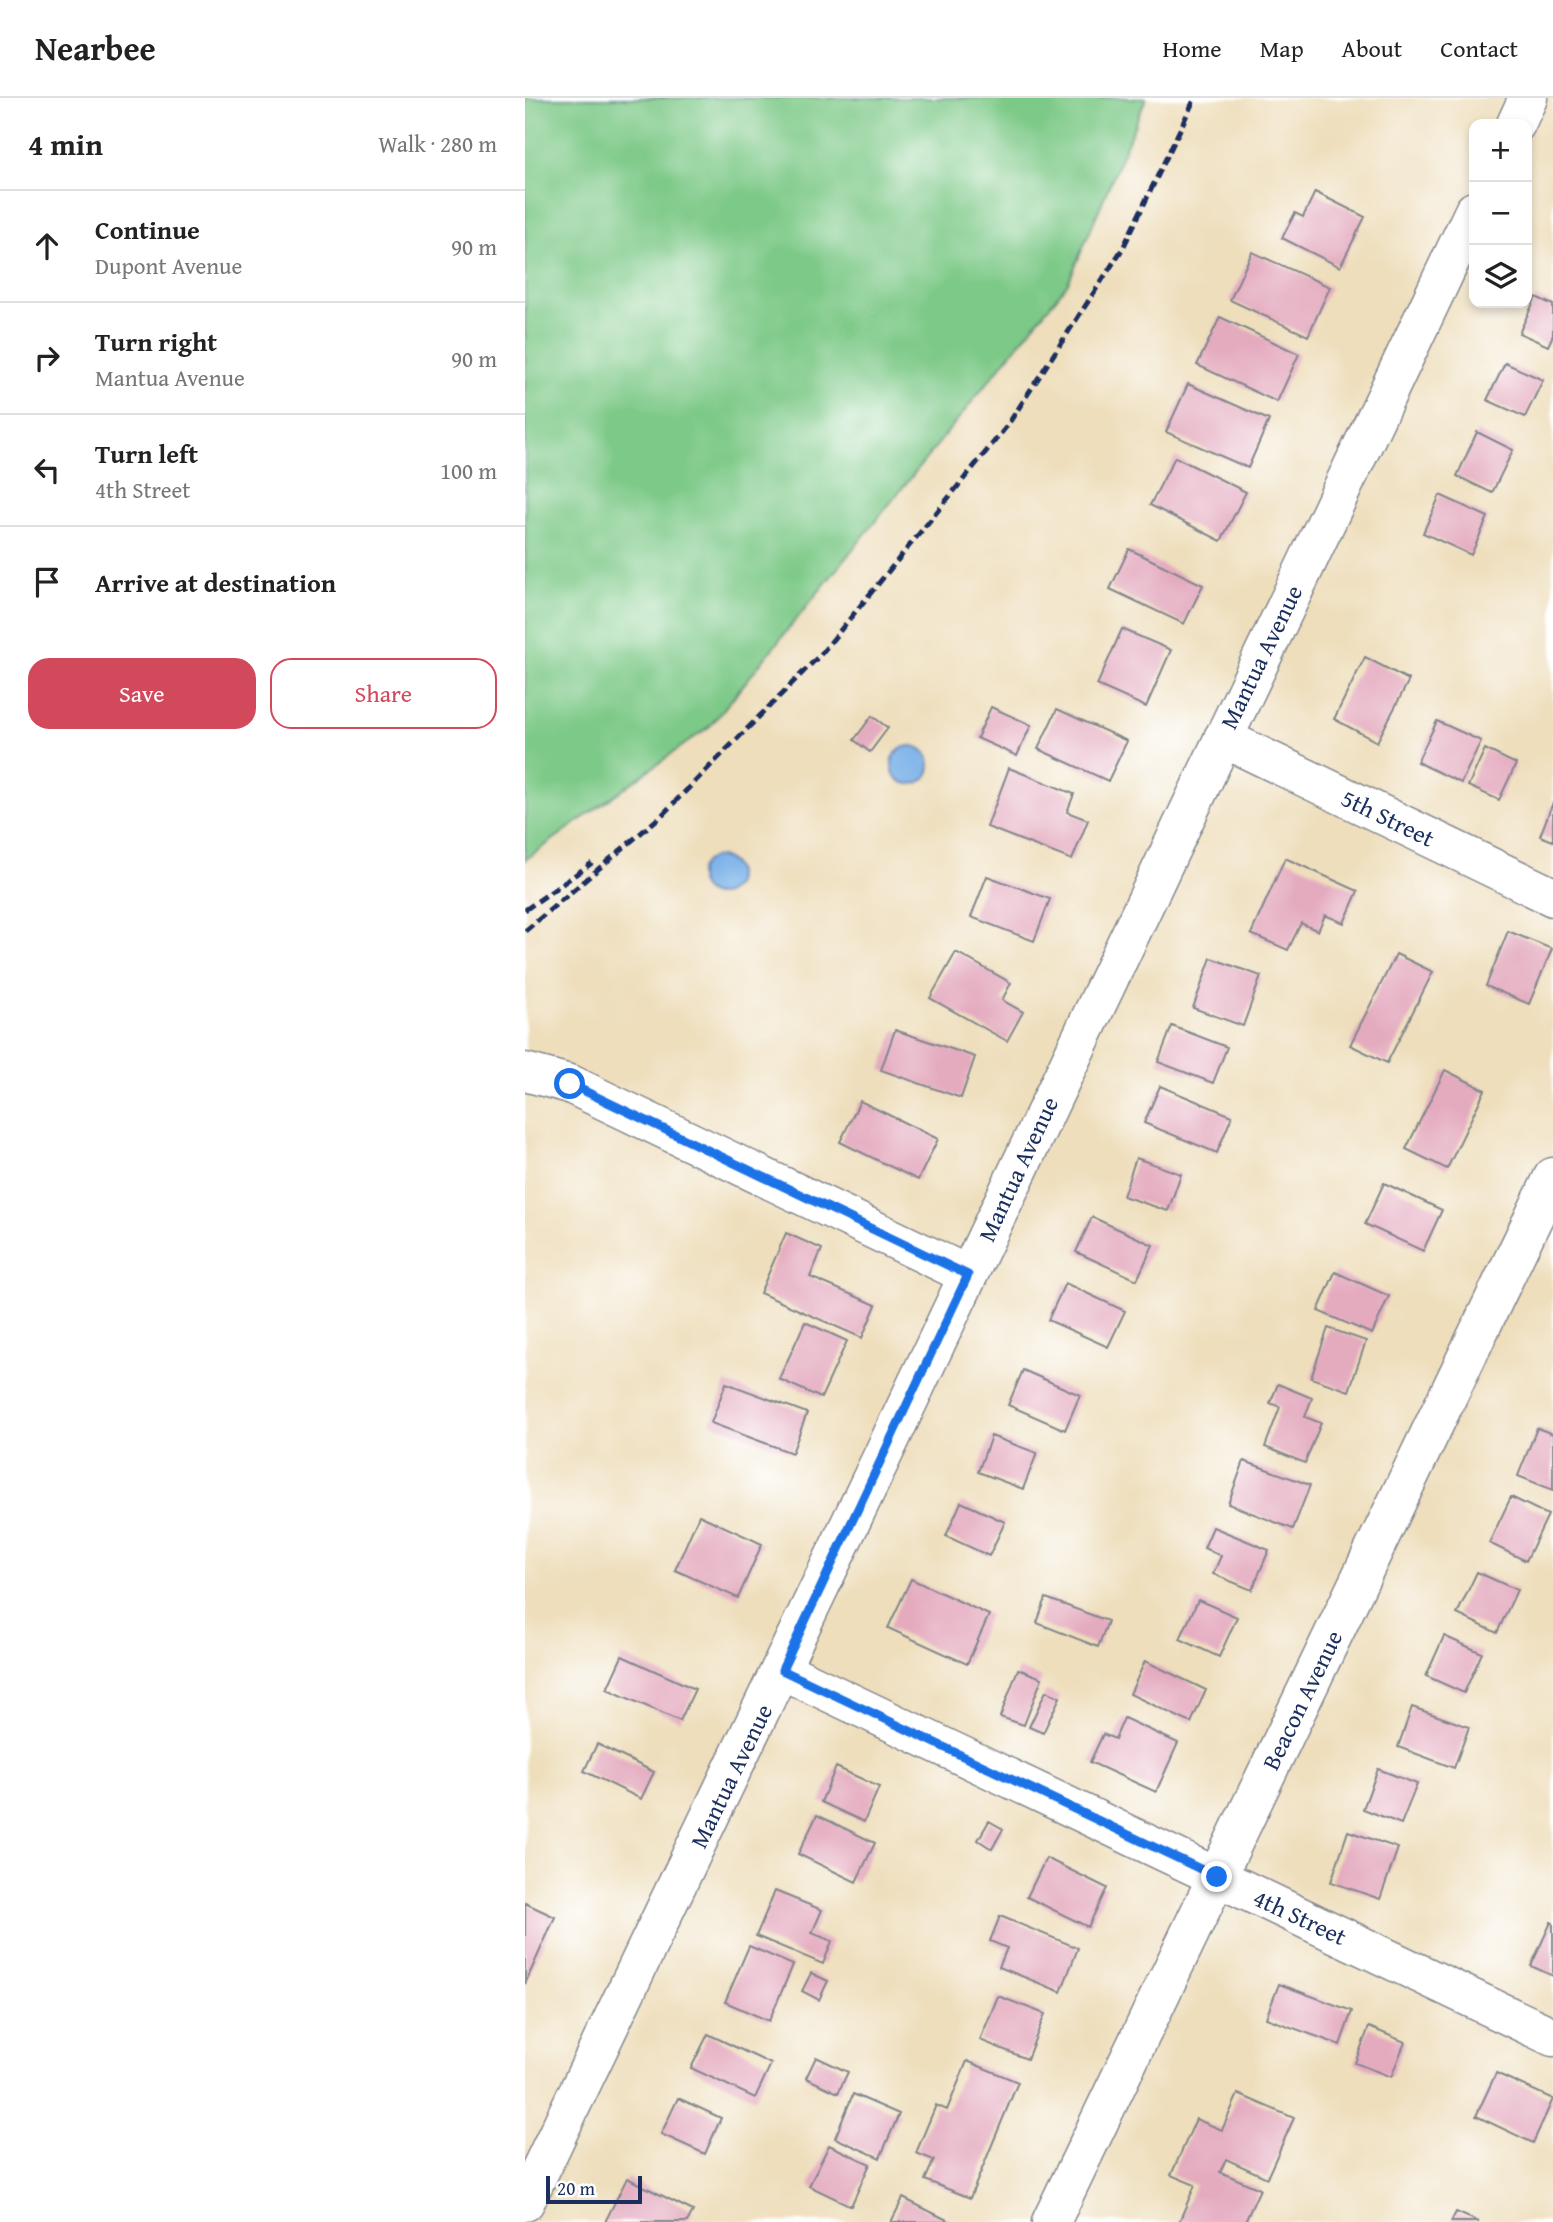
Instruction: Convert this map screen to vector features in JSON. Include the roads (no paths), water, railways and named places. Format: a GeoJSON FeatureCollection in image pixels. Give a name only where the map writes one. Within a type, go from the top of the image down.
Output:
{"type":"FeatureCollection","features":[{"type":"Feature","properties":{"kind":"street"},"geometry":{"type":"LineString","coordinates":[[1518,119],[1528,98]]}},
{"type":"Feature","properties":{"kind":"street","name":"Mantua Avenue"},"geometry":{"type":"LineString","coordinates":[[525,2202],[782,1670],[1469,221]]}},
{"type":"Feature","properties":{"kind":"street","name":"5th Street"},"geometry":{"type":"LineString","coordinates":[[1223,738],[1553,898]]}},
{"type":"Feature","properties":{"kind":"street"},"geometry":{"type":"LineString","coordinates":[[525,1072],[570,1084],[968,1275]]}},
{"type":"Feature","properties":{"kind":"street","name":"Beacon Avenue"},"geometry":{"type":"LineString","coordinates":[[1051,2222],[1553,1177]]}},
{"type":"Feature","properties":{"kind":"street","name":"4th Street"},"geometry":{"type":"LineString","coordinates":[[782,1670],[1553,2037]]}},
{"type":"Feature","properties":{"kind":"water"},"geometry":{"type":"Polygon","coordinates":[[[911,746],[924,752],[930,765],[924,778],[911,784],[898,778],[892,765],[898,752],[911,746]]]}},
{"type":"Feature","properties":{"kind":"water"},"geometry":{"type":"Polygon","coordinates":[[[718,857],[731,863],[737,876],[731,889],[718,895],[705,889],[699,876],[705,863],[718,857]]]}},
{"type":"Feature","properties":{"kind":"railway"},"geometry":{"type":"LineString","coordinates":[[525,931],[661,816],[821,654],[1007,426],[1123,248],[1195,98]]}},
{"type":"Feature","properties":{"kind":"railway"},"geometry":{"type":"LineString","coordinates":[[525,910],[592,863]]}}]}
